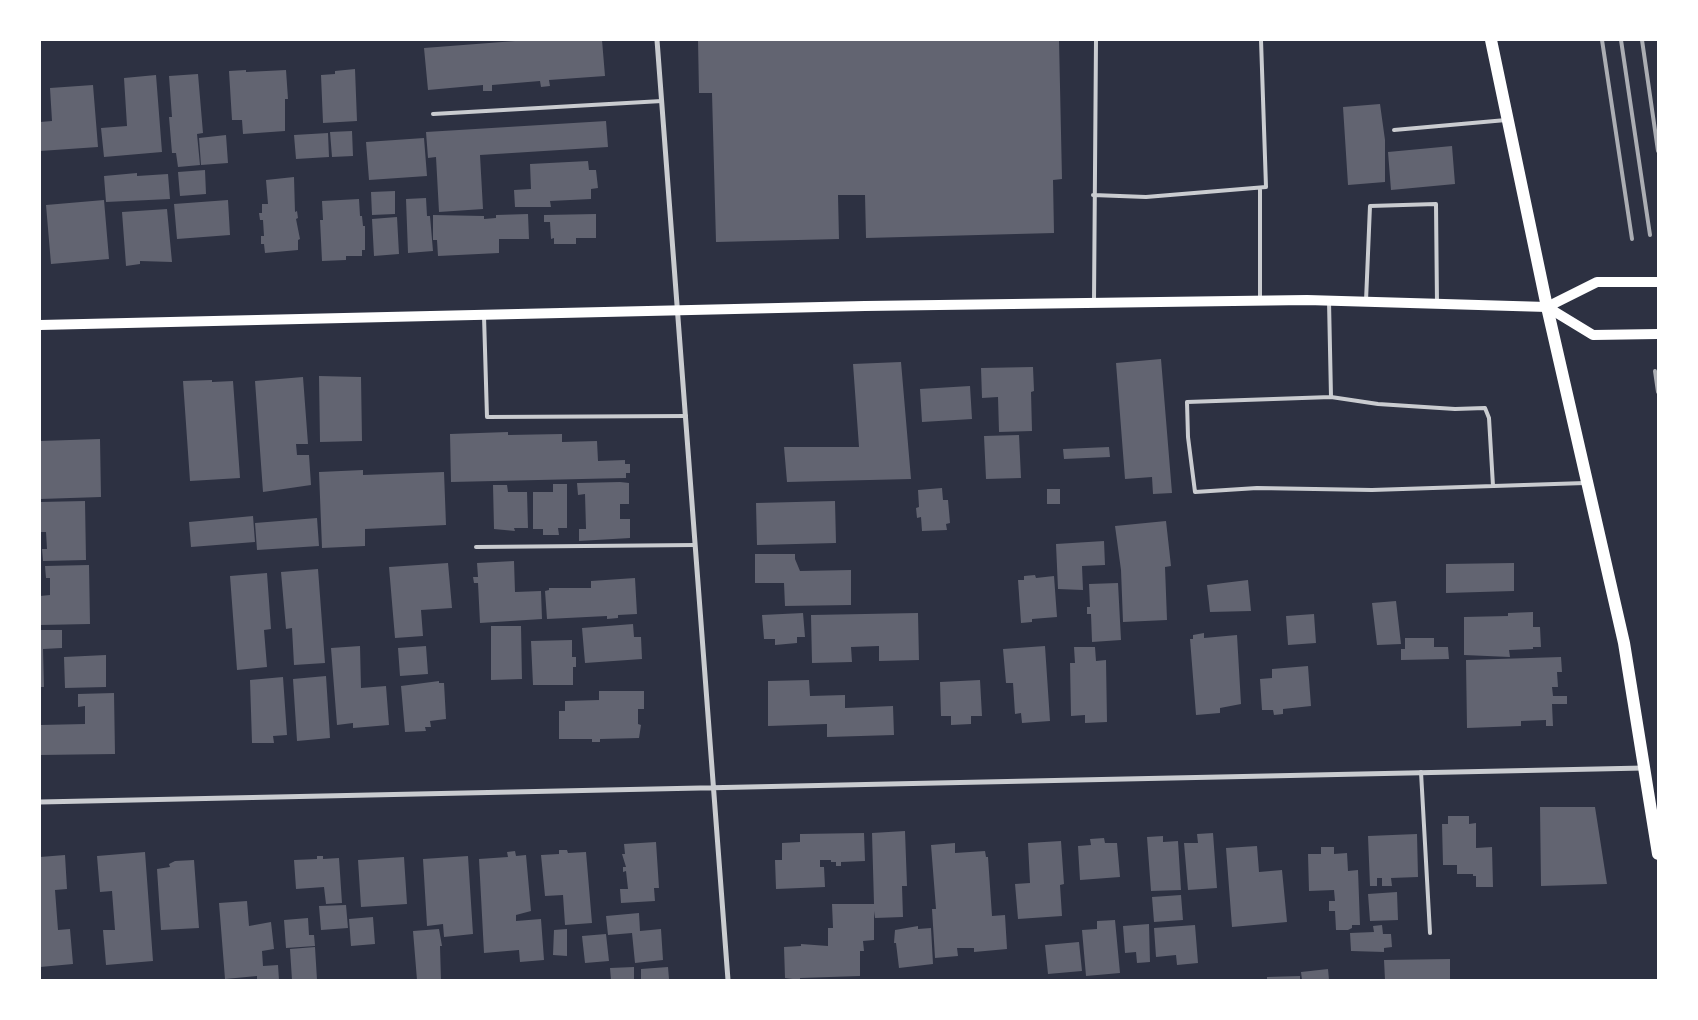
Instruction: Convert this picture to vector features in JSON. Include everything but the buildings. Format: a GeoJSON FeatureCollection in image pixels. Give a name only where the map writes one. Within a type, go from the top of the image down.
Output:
{"type":"FeatureCollection","features":[{"type":"Feature","properties":{"kind":"main road"},"geometry":{"type":"LineString","coordinates":[[1491,40],[1547,306],[1624,644],[1658,854]]}},
{"type":"Feature","properties":{"kind":"main road"},"geometry":{"type":"LineString","coordinates":[[40,325],[677,310],[1094,303],[1329,301],[1547,306],[1597,282],[1658,282]]}},
{"type":"Feature","properties":{"kind":"main road"},"geometry":{"type":"LineString","coordinates":[[1547,306],[1593,335],[1658,334]]}},
{"type":"Feature","properties":{"kind":"street"},"geometry":{"type":"LineString","coordinates":[[657,40],[728,980]]}},
{"type":"Feature","properties":{"kind":"street"},"geometry":{"type":"LineString","coordinates":[[40,802],[713,786],[1645,768]]}},
{"type":"Feature","properties":{"kind":"lane"},"geometry":{"type":"LineString","coordinates":[[1094,303],[1093,195],[1096,40]]}},
{"type":"Feature","properties":{"kind":"lane"},"geometry":{"type":"LineString","coordinates":[[1093,195],[1146,197],[1266,187],[1262,40]]}},
{"type":"Feature","properties":{"kind":"lane"},"geometry":{"type":"LineString","coordinates":[[433,114],[662,101]]}},
{"type":"Feature","properties":{"kind":"lane"},"geometry":{"type":"LineString","coordinates":[[1394,130],[1508,120]]}},
{"type":"Feature","properties":{"kind":"lane"},"geometry":{"type":"LineString","coordinates":[[1260,188],[1260,301]]}},
{"type":"Feature","properties":{"kind":"lane"},"geometry":{"type":"LineString","coordinates":[[1366,302],[1370,206],[1436,204],[1437,304]]}},
{"type":"Feature","properties":{"kind":"lane"},"geometry":{"type":"LineString","coordinates":[[1329,301],[1331,397]]}},
{"type":"Feature","properties":{"kind":"lane"},"geometry":{"type":"LineString","coordinates":[[484,316],[487,417],[686,416]]}},
{"type":"Feature","properties":{"kind":"lane"},"geometry":{"type":"LineString","coordinates":[[1493,486],[1489,418],[1485,408],[1378,404],[1331,397],[1187,402],[1188,437],[1195,492],[1257,488],[1372,490],[1587,483]]}},
{"type":"Feature","properties":{"kind":"lane"},"geometry":{"type":"LineString","coordinates":[[476,547],[695,545]]}},
{"type":"Feature","properties":{"kind":"lane"},"geometry":{"type":"LineString","coordinates":[[1421,772],[1430,932]]}},
{"type":"Feature","properties":{"kind":"railway"},"geometry":{"type":"LineString","coordinates":[[1602,40],[1632,239]]}},
{"type":"Feature","properties":{"kind":"railway"},"geometry":{"type":"LineString","coordinates":[[1621,40],[1650,235]]}},
{"type":"Feature","properties":{"kind":"railway"},"geometry":{"type":"LineString","coordinates":[[1642,40],[1658,151]]}},
{"type":"Feature","properties":{"kind":"railway"},"geometry":{"type":"LineString","coordinates":[[1655,371],[1658,392]]}}]}
